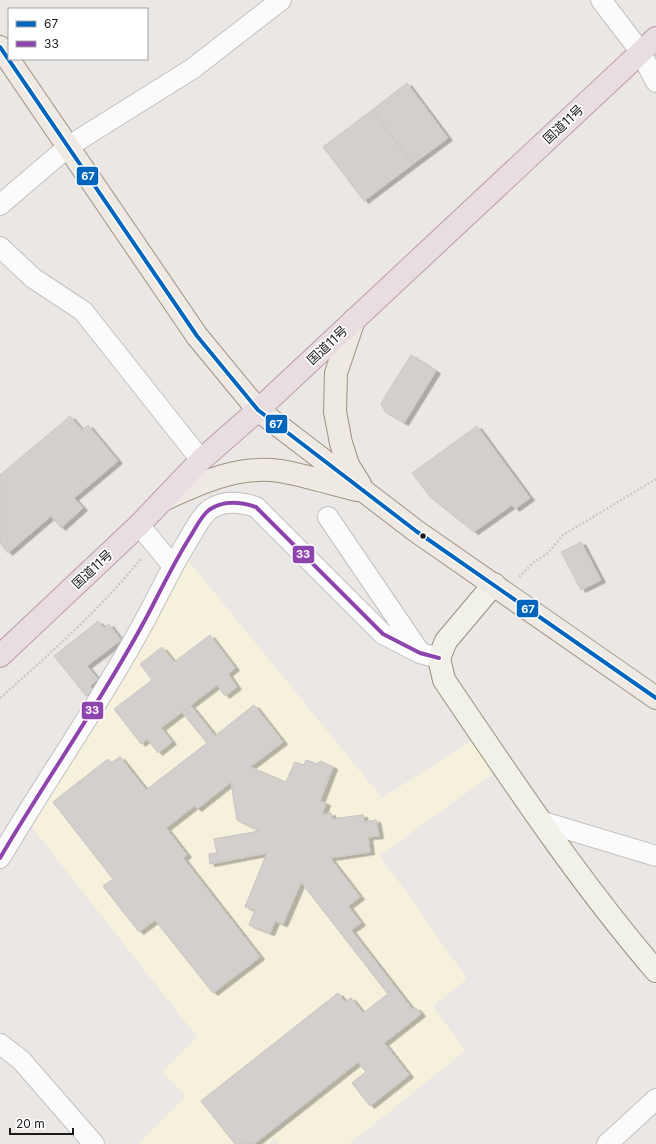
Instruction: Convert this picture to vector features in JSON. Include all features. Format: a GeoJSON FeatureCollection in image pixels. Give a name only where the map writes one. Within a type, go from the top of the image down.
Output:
{"type":"FeatureCollection","features":[{"type":"Feature","properties":{"kind":"highway","name":"国道11号"},"geometry":{"type":"LineString","coordinates":[[0,656],[139,525],[201,460],[258,410],[648,44]]}},
{"type":"Feature","properties":{"kind":"main road"},"geometry":{"type":"LineString","coordinates":[[0,47],[8,58]]}},
{"type":"Feature","properties":{"kind":"main road"},"geometry":{"type":"LineString","coordinates":[[9,60],[197,336],[258,410],[416,531],[656,698]]}},
{"type":"Feature","properties":{"kind":"main road"},"geometry":{"type":"LineString","coordinates":[[354,320],[336,373],[335,412],[341,443],[348,465],[366,492]]}},
{"type":"Feature","properties":{"kind":"main road"},"geometry":{"type":"LineString","coordinates":[[162,500],[198,484],[227,474],[254,470],[280,471],[366,492]]}},
{"type":"Feature","properties":{"kind":"street"},"geometry":{"type":"LineString","coordinates":[[0,206],[69,146],[192,69],[281,0]]}},
{"type":"Feature","properties":{"kind":"street"},"geometry":{"type":"LineString","coordinates":[[601,0],[648,44],[656,82]]}},
{"type":"Feature","properties":{"kind":"street"},"geometry":{"type":"LineString","coordinates":[[0,247],[33,278],[83,311],[201,460]]}},
{"type":"Feature","properties":{"kind":"street"},"geometry":{"type":"LineString","coordinates":[[0,858],[97,702],[145,620],[173,566],[198,525],[208,511],[218,506],[243,502],[256,507],[383,634],[429,655]]}},
{"type":"Feature","properties":{"kind":"street"},"geometry":{"type":"LineString","coordinates":[[328,517],[429,655],[444,680],[540,821],[620,929],[656,971]]}},
{"type":"Feature","properties":{"kind":"street"},"geometry":{"type":"LineString","coordinates":[[139,525],[173,566]]}},
{"type":"Feature","properties":{"kind":"street"},"geometry":{"type":"LineString","coordinates":[[429,655],[446,641],[500,588]]}},
{"type":"Feature","properties":{"kind":"street"},"geometry":{"type":"LineString","coordinates":[[540,821],[656,856]]}},
{"type":"Feature","properties":{"kind":"street"},"geometry":{"type":"LineString","coordinates":[[0,1044],[22,1060],[94,1144]]}},
{"type":"Feature","properties":{"kind":"street"},"geometry":{"type":"LineString","coordinates":[[607,1144],[656,1099]]}},
{"type":"Feature","properties":{"kind":"path"},"geometry":{"type":"LineString","coordinates":[[500,588],[547,554],[563,535],[656,479]]}},
{"type":"Feature","properties":{"kind":"path"},"geometry":{"type":"LineString","coordinates":[[0,698],[62,644],[126,578],[144,555],[156,546]]}},
{"type":"Feature","properties":{"kind":"shaded area"},"geometry":{"type":"Polygon","coordinates":[[[187,559],[382,798],[471,741],[494,773],[380,855],[467,979],[433,1006],[465,1051],[349,1144],[279,1144],[274,1139],[268,1144],[138,1144],[185,1096],[161,1072],[197,1037],[30,825],[187,559]]]}},
{"type":"Feature","properties":{"kind":"building"},"geometry":{"type":"Polygon","coordinates":[[[407,83],[448,138],[413,164],[372,110],[407,83]]]}},
{"type":"Feature","properties":{"kind":"building"},"geometry":{"type":"Polygon","coordinates":[[[372,110],[413,164],[364,201],[323,147],[372,110]]]}},
{"type":"Feature","properties":{"kind":"building"},"geometry":{"type":"Polygon","coordinates":[[[411,355],[436,371],[404,423],[385,412],[381,403],[411,355]]]}},
{"type":"Feature","properties":{"kind":"building"},"geometry":{"type":"Polygon","coordinates":[[[70,416],[82,430],[88,425],[118,461],[74,498],[83,508],[61,528],[51,516],[8,553],[0,543],[0,475],[70,416]]]}},
{"type":"Feature","properties":{"kind":"building"},"geometry":{"type":"Polygon","coordinates":[[[477,426],[530,498],[515,509],[512,505],[474,532],[430,497],[412,473],[477,426]]]}},
{"type":"Feature","properties":{"kind":"building"},"geometry":{"type":"Polygon","coordinates":[[[581,542],[601,580],[581,590],[561,552],[581,542]]]}},
{"type":"Feature","properties":{"kind":"building"},"geometry":{"type":"Polygon","coordinates":[[[98,621],[104,628],[109,624],[121,640],[87,666],[98,679],[90,686],[93,689],[86,696],[54,656],[98,621]]]}},
{"type":"Feature","properties":{"kind":"building"},"geometry":{"type":"Polygon","coordinates":[[[210,635],[235,668],[228,674],[237,687],[225,696],[217,685],[161,728],[172,742],[158,753],[147,739],[141,744],[114,709],[152,680],[140,664],[162,647],[174,662],[210,635]]]}},
{"type":"Feature","properties":{"kind":"building"},"geometry":{"type":"Polygon","coordinates":[[[254,705],[283,742],[250,767],[286,782],[295,762],[304,765],[306,760],[317,764],[320,761],[333,767],[320,801],[326,803],[322,815],[331,813],[332,819],[363,815],[364,822],[376,820],[379,836],[368,837],[370,852],[330,858],[360,897],[348,906],[361,923],[351,930],[412,1009],[416,1008],[421,1014],[384,1043],[409,1075],[370,1106],[352,1083],[366,1072],[358,1062],[254,1144],[235,1144],[201,1101],[338,993],[345,1002],[351,998],[363,1013],[388,994],[301,882],[283,924],[275,921],[270,933],[249,925],[255,910],[245,907],[267,853],[210,864],[209,854],[217,853],[214,839],[260,831],[237,820],[231,782],[197,809],[194,806],[166,828],[187,855],[183,858],[260,957],[213,993],[155,920],[139,932],[103,886],[113,879],[53,802],[108,759],[111,763],[120,757],[146,790],[207,743],[182,712],[191,706],[215,736],[254,705]]]}},
{"type":"Feature","properties":{"kind":"building"},"geometry":{"type":"Polygon","coordinates":[[[254,705],[283,742],[250,767],[286,782],[295,762],[304,765],[306,760],[317,764],[320,761],[333,767],[320,801],[326,803],[322,815],[331,813],[332,819],[363,815],[364,822],[376,820],[379,836],[368,837],[370,852],[330,858],[360,897],[348,906],[361,923],[351,930],[412,1009],[416,1008],[421,1014],[384,1043],[409,1075],[370,1106],[352,1083],[366,1072],[358,1062],[254,1144],[235,1144],[201,1101],[338,993],[345,1002],[351,998],[363,1013],[388,994],[301,882],[283,924],[275,921],[270,933],[249,925],[255,910],[245,907],[267,853],[210,864],[209,854],[217,853],[214,839],[260,831],[237,820],[231,782],[197,809],[194,806],[166,828],[187,855],[183,858],[260,957],[213,993],[155,920],[139,932],[103,886],[113,879],[53,802],[108,759],[111,763],[120,757],[146,790],[207,743],[182,712],[191,706],[215,736],[254,705]]]}},
{"type":"Feature","properties":{"kind":"transit line","name":"67"},"geometry":{"type":"LineString","coordinates":[[0,47],[8,59]]}},
{"type":"Feature","properties":{"kind":"transit line","name":"67"},"geometry":{"type":"LineString","coordinates":[[9,60],[197,336],[258,410],[416,531],[656,698]]}},
{"type":"Feature","properties":{"kind":"transit line","name":"33"},"geometry":{"type":"LineString","coordinates":[[0,858],[110,681],[198,523],[203,516],[214,507],[226,503],[244,504],[256,507],[383,634],[420,653],[439,658]]}}]}
